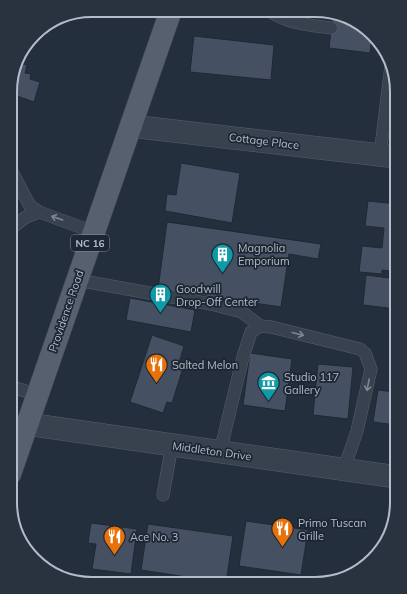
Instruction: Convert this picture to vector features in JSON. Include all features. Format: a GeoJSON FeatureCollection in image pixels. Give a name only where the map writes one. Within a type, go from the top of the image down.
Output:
{"type":"FeatureCollection","features":[{"type":"Feature","properties":{"kind":"main road","name":"Providence Road"},"geometry":{"type":"LineString","coordinates":[[17,440],[27,424],[169,17]]}},
{"type":"Feature","properties":{"kind":"street","name":"Cottage Place"},"geometry":{"type":"LineString","coordinates":[[131,126],[389,156]]}},
{"type":"Feature","properties":{"kind":"street","name":"Middleton Drive"},"geometry":{"type":"LineString","coordinates":[[27,424],[390,476]]}},
{"type":"Feature","properties":{"kind":"lane"},"geometry":{"type":"LineString","coordinates":[[280,17],[293,22],[331,28]]}},
{"type":"Feature","properties":{"kind":"lane"},"geometry":{"type":"LineString","coordinates":[[389,156],[390,111]]}},
{"type":"Feature","properties":{"kind":"lane"},"geometry":{"type":"LineString","coordinates":[[17,181],[30,206],[39,212],[94,232]]}},
{"type":"Feature","properties":{"kind":"lane"},"geometry":{"type":"LineString","coordinates":[[17,224],[26,217],[39,212]]}},
{"type":"Feature","properties":{"kind":"lane"},"geometry":{"type":"LineString","coordinates":[[77,280],[211,304],[242,312],[260,326],[270,327],[360,349],[365,354],[371,369],[357,431],[344,469]]}},
{"type":"Feature","properties":{"kind":"lane"},"geometry":{"type":"LineString","coordinates":[[220,452],[243,357],[251,332],[260,326]]}},
{"type":"Feature","properties":{"kind":"lane"},"geometry":{"type":"LineString","coordinates":[[17,388],[37,395]]}},
{"type":"Feature","properties":{"kind":"lane"},"geometry":{"type":"LineString","coordinates":[[163,495],[172,445]]}},
{"type":"Feature","properties":{"kind":"building"},"geometry":{"type":"Polygon","coordinates":[[[332,19],[344,23],[357,30],[371,42],[370,53],[329,48],[332,19]]]}},
{"type":"Feature","properties":{"kind":"building"},"geometry":{"type":"Polygon","coordinates":[[[194,36],[274,45],[271,80],[190,72],[194,36]]]}},
{"type":"Feature","properties":{"kind":"building"},"geometry":{"type":"Polygon","coordinates":[[[23,64],[27,65],[25,73],[31,74],[30,79],[40,82],[34,102],[17,96],[18,82],[23,64]]]}},
{"type":"Feature","properties":{"kind":"building"},"geometry":{"type":"Polygon","coordinates":[[[181,163],[240,173],[232,223],[165,211],[167,194],[176,195],[181,163]]]}},
{"type":"Feature","properties":{"kind":"building"},"geometry":{"type":"Polygon","coordinates":[[[368,201],[390,203],[390,271],[382,270],[382,274],[359,272],[362,246],[382,248],[384,228],[365,226],[368,201]]]}},
{"type":"Feature","properties":{"kind":"building","name":"Magnolia Emporium"},"geometry":{"type":"Polygon","coordinates":[[[167,222],[321,244],[318,259],[289,254],[281,307],[158,289],[167,222]]]}},
{"type":"Feature","properties":{"kind":"building"},"geometry":{"type":"Polygon","coordinates":[[[366,275],[390,278],[390,308],[363,305],[366,275]]]}},
{"type":"Feature","properties":{"kind":"building","name":"Goodwill Drop-Off Center"},"geometry":{"type":"Polygon","coordinates":[[[130,298],[195,310],[191,332],[126,320],[130,298]]]}},
{"type":"Feature","properties":{"kind":"building","name":"Salted Melon"},"geometry":{"type":"Polygon","coordinates":[[[152,335],[184,346],[178,366],[183,368],[172,403],[167,402],[163,413],[130,402],[152,335]]]}},
{"type":"Feature","properties":{"kind":"building"},"geometry":{"type":"Polygon","coordinates":[[[250,353],[292,359],[285,411],[243,405],[250,353]]]}},
{"type":"Feature","properties":{"kind":"building"},"geometry":{"type":"Polygon","coordinates":[[[318,364],[353,367],[348,419],[313,415],[318,364]]]}},
{"type":"Feature","properties":{"kind":"building"},"geometry":{"type":"Polygon","coordinates":[[[378,390],[390,391],[390,424],[373,422],[378,390]]]}},
{"type":"Feature","properties":{"kind":"building"},"geometry":{"type":"Polygon","coordinates":[[[246,521],[308,530],[301,575],[239,566],[246,521]]]}},
{"type":"Feature","properties":{"kind":"building","name":"Ace No. 3"},"geometry":{"type":"Polygon","coordinates":[[[91,523],[137,529],[131,574],[92,569],[96,544],[88,543],[91,523]]]}},
{"type":"Feature","properties":{"kind":"building"},"geometry":{"type":"Polygon","coordinates":[[[148,524],[233,536],[227,577],[187,577],[141,570],[148,524]]]}},
{"type":"Feature","properties":{"kind":"place","name":"Magnolia Emporium"},"geometry":{"type":"Point","coordinates":[223,274]}},
{"type":"Feature","properties":{"kind":"place","name":"Goodwill Drop-Off Center"},"geometry":{"type":"Point","coordinates":[161,314]}},
{"type":"Feature","properties":{"kind":"place","name":"Salted Melon"},"geometry":{"type":"Point","coordinates":[157,384]}},
{"type":"Feature","properties":{"kind":"place","name":"Studio 117 Gallery"},"geometry":{"type":"Point","coordinates":[268,402]}},
{"type":"Feature","properties":{"kind":"place","name":"Primo Tuscan Grille"},"geometry":{"type":"Point","coordinates":[283,548]}},
{"type":"Feature","properties":{"kind":"place","name":"Ace No. 3"},"geometry":{"type":"Point","coordinates":[114,556]}}]}
